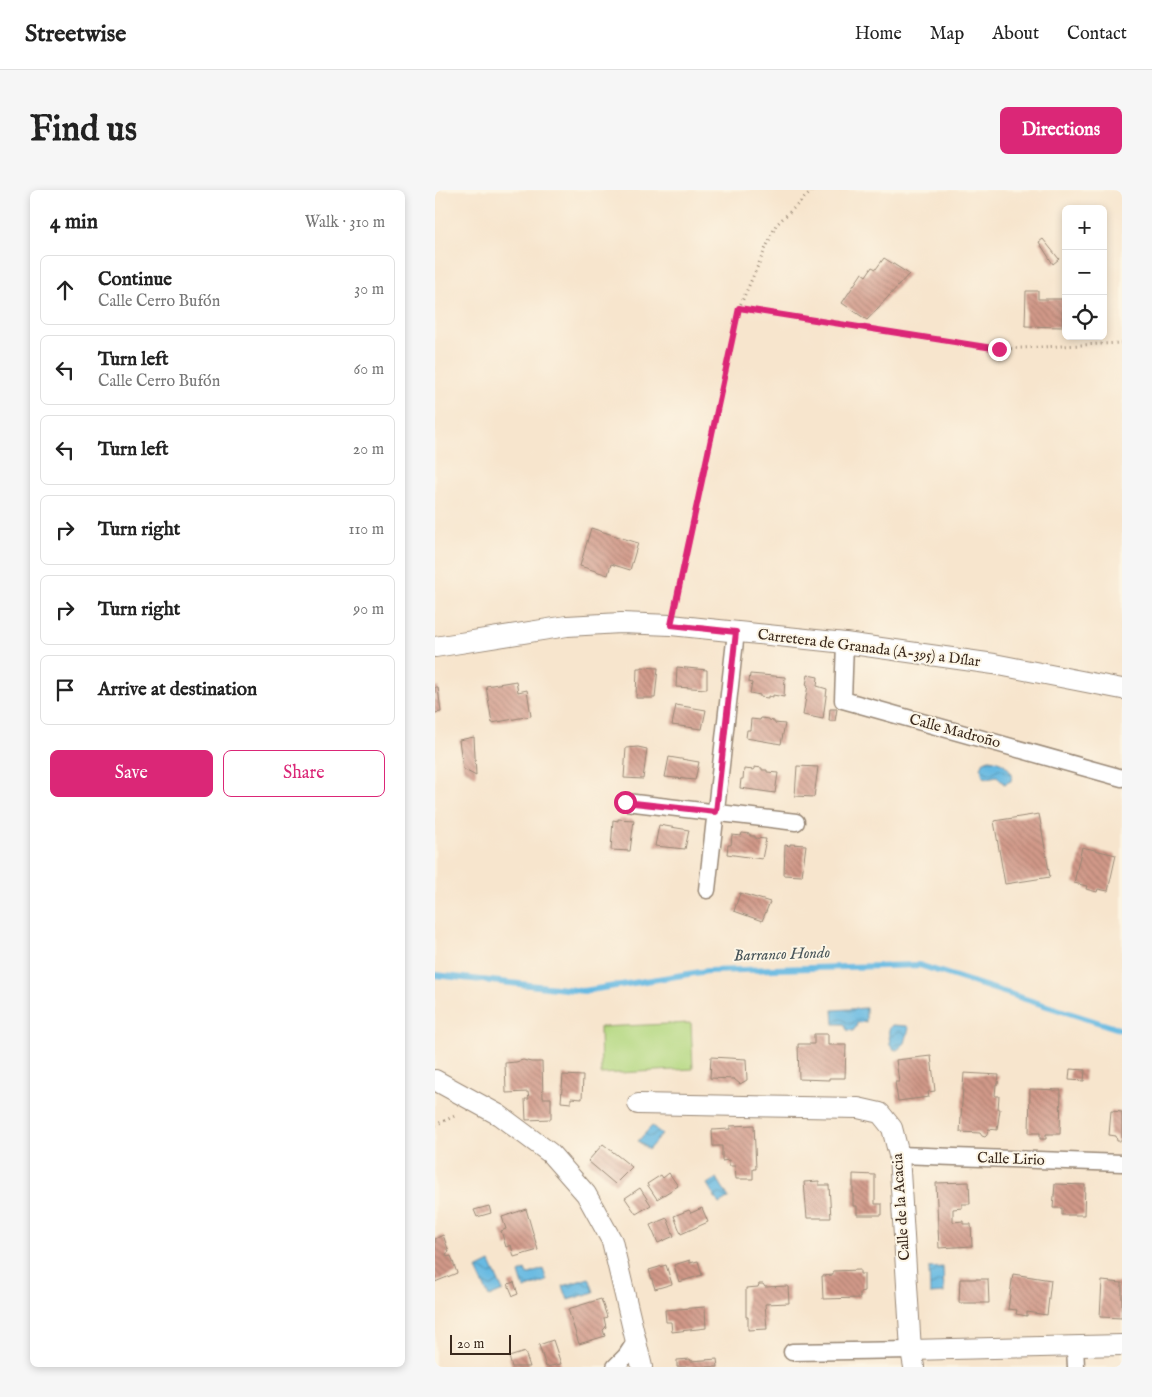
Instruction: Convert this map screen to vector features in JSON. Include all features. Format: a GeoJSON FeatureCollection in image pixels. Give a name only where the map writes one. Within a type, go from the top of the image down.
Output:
{"type":"FeatureCollection","features":[{"type":"Feature","properties":{"kind":"street","name":"Carretera de Granada (A-395) a Dílar"},"geometry":{"type":"LineString","coordinates":[[435,647],[567,626],[621,623],[671,625],[845,643],[994,664],[1122,690]]}},
{"type":"Feature","properties":{"kind":"street"},"geometry":{"type":"LineString","coordinates":[[707,890],[736,632]]}},
{"type":"Feature","properties":{"kind":"street","name":"Calle Madroño"},"geometry":{"type":"LineString","coordinates":[[845,643],[843,700],[1122,778]]}},
{"type":"Feature","properties":{"kind":"street"},"geometry":{"type":"LineString","coordinates":[[625,802],[796,822]]}},
{"type":"Feature","properties":{"kind":"street"},"geometry":{"type":"LineString","coordinates":[[435,1080],[499,1115],[550,1153],[586,1194],[612,1241],[637,1339],[642,1367]]}},
{"type":"Feature","properties":{"kind":"street","name":"Calle de la Acacia"},"geometry":{"type":"LineString","coordinates":[[638,1104],[858,1108],[880,1113],[892,1128],[899,1155],[913,1359]]}},
{"type":"Feature","properties":{"kind":"street","name":"Calle Lirio"},"geometry":{"type":"LineString","coordinates":[[899,1155],[1122,1163]]}},
{"type":"Feature","properties":{"kind":"street"},"geometry":{"type":"LineString","coordinates":[[615,1367],[626,1356],[637,1339]]}},
{"type":"Feature","properties":{"kind":"street"},"geometry":{"type":"LineString","coordinates":[[792,1352],[913,1359],[1075,1346],[1122,1345]]}},
{"type":"Feature","properties":{"kind":"street"},"geometry":{"type":"LineString","coordinates":[[1075,1346],[1076,1367]]}},
{"type":"Feature","properties":{"kind":"path"},"geometry":{"type":"LineString","coordinates":[[671,625],[739,308],[776,225],[813,190]]}},
{"type":"Feature","properties":{"kind":"path"},"geometry":{"type":"LineString","coordinates":[[739,308],[999,349],[1122,343]]}},
{"type":"Feature","properties":{"kind":"green space"},"geometry":{"type":"Polygon","coordinates":[[[691,1023],[693,1069],[601,1074],[600,1027],[691,1023]]]}},
{"type":"Feature","properties":{"kind":"water"},"geometry":{"type":"Polygon","coordinates":[[[989,759],[1002,763],[1009,769],[1011,781],[1004,784],[997,776],[983,777],[981,768],[984,761],[989,759]]]}},
{"type":"Feature","properties":{"kind":"water"},"geometry":{"type":"Polygon","coordinates":[[[866,1008],[866,1022],[857,1023],[853,1031],[847,1030],[844,1024],[834,1024],[833,1010],[866,1008]]]}},
{"type":"Feature","properties":{"kind":"water"},"geometry":{"type":"Polygon","coordinates":[[[892,1025],[907,1026],[909,1028],[905,1043],[897,1050],[893,1049],[890,1045],[889,1031],[892,1025]]]}},
{"type":"Feature","properties":{"kind":"water"},"geometry":{"type":"Polygon","coordinates":[[[652,1126],[662,1134],[648,1150],[638,1141],[652,1126]]]}},
{"type":"Feature","properties":{"kind":"water"},"geometry":{"type":"Polygon","coordinates":[[[717,1178],[729,1198],[719,1204],[707,1184],[717,1178]]]}},
{"type":"Feature","properties":{"kind":"water"},"geometry":{"type":"Polygon","coordinates":[[[490,1262],[503,1291],[489,1297],[476,1269],[490,1262]]]}},
{"type":"Feature","properties":{"kind":"water"},"geometry":{"type":"Polygon","coordinates":[[[943,1267],[944,1293],[930,1294],[929,1268],[943,1267]]]}},
{"type":"Feature","properties":{"kind":"water"},"geometry":{"type":"Polygon","coordinates":[[[543,1269],[547,1281],[524,1289],[519,1273],[525,1270],[527,1275],[543,1269]]]}},
{"type":"Feature","properties":{"kind":"water"},"geometry":{"type":"Polygon","coordinates":[[[589,1278],[594,1292],[568,1300],[563,1286],[589,1278]]]}},
{"type":"Feature","properties":{"kind":"building"},"geometry":{"type":"Polygon","coordinates":[[[1043,239],[1059,259],[1053,264],[1039,242],[1043,239]]]}},
{"type":"Feature","properties":{"kind":"building"},"geometry":{"type":"Polygon","coordinates":[[[884,258],[909,274],[867,320],[842,303],[862,273],[866,276],[872,267],[876,269],[884,258]]]}},
{"type":"Feature","properties":{"kind":"building"},"geometry":{"type":"Polygon","coordinates":[[[1026,291],[1038,291],[1038,299],[1062,299],[1062,327],[1025,326],[1026,291]]]}},
{"type":"Feature","properties":{"kind":"building"},"geometry":{"type":"Polygon","coordinates":[[[591,528],[638,543],[630,570],[611,564],[608,575],[580,566],[591,528]]]}},
{"type":"Feature","properties":{"kind":"building"},"geometry":{"type":"Polygon","coordinates":[[[677,667],[707,670],[707,689],[676,687],[677,667]]]}},
{"type":"Feature","properties":{"kind":"building"},"geometry":{"type":"Polygon","coordinates":[[[637,668],[658,668],[655,698],[636,698],[637,668]]]}},
{"type":"Feature","properties":{"kind":"building"},"geometry":{"type":"Polygon","coordinates":[[[750,674],[785,677],[784,697],[773,695],[773,697],[768,696],[768,698],[750,693],[752,683],[749,682],[750,674]]]}},
{"type":"Feature","properties":{"kind":"building"},"geometry":{"type":"Polygon","coordinates":[[[808,675],[818,677],[817,686],[827,689],[823,719],[803,715],[808,675]]]}},
{"type":"Feature","properties":{"kind":"building"},"geometry":{"type":"Polygon","coordinates":[[[516,681],[518,692],[527,690],[531,716],[492,723],[486,686],[516,681]]]}},
{"type":"Feature","properties":{"kind":"building"},"geometry":{"type":"Polygon","coordinates":[[[435,687],[438,687],[441,712],[435,713],[435,687]]]}},
{"type":"Feature","properties":{"kind":"building"},"geometry":{"type":"Polygon","coordinates":[[[676,705],[706,710],[702,729],[672,725],[676,705]]]}},
{"type":"Feature","properties":{"kind":"building"},"geometry":{"type":"Polygon","coordinates":[[[830,709],[837,709],[835,721],[829,721],[830,709]]]}},
{"type":"Feature","properties":{"kind":"building"},"geometry":{"type":"Polygon","coordinates":[[[761,718],[769,719],[774,721],[774,723],[785,724],[781,744],[746,738],[747,730],[750,730],[751,719],[760,720],[761,718]]]}},
{"type":"Feature","properties":{"kind":"building"},"geometry":{"type":"Polygon","coordinates":[[[474,737],[476,776],[463,769],[459,740],[474,737]]]}},
{"type":"Feature","properties":{"kind":"building"},"geometry":{"type":"Polygon","coordinates":[[[638,747],[647,749],[643,779],[624,778],[626,748],[638,747]]]}},
{"type":"Feature","properties":{"kind":"building"},"geometry":{"type":"Polygon","coordinates":[[[669,757],[699,762],[695,780],[665,777],[669,757]]]}},
{"type":"Feature","properties":{"kind":"building"},"geometry":{"type":"Polygon","coordinates":[[[797,766],[818,767],[814,797],[795,796],[797,766]]]}},
{"type":"Feature","properties":{"kind":"building"},"geometry":{"type":"Polygon","coordinates":[[[754,767],[762,768],[762,770],[767,770],[767,772],[778,773],[775,793],[740,788],[744,769],[754,770],[754,767]]]}},
{"type":"Feature","properties":{"kind":"building"},"geometry":{"type":"Polygon","coordinates":[[[1039,814],[1050,877],[1005,884],[994,821],[1039,814]]]}},
{"type":"Feature","properties":{"kind":"building"},"geometry":{"type":"Polygon","coordinates":[[[618,819],[634,820],[630,851],[611,850],[613,820],[618,821],[618,819]]]}},
{"type":"Feature","properties":{"kind":"building"},"geometry":{"type":"Polygon","coordinates":[[[659,825],[689,830],[685,849],[655,846],[659,825]]]}},
{"type":"Feature","properties":{"kind":"building"},"geometry":{"type":"Polygon","coordinates":[[[742,833],[750,834],[750,836],[755,836],[755,838],[766,839],[762,859],[727,854],[728,845],[731,845],[732,835],[741,836],[742,833]]]}},
{"type":"Feature","properties":{"kind":"building"},"geometry":{"type":"Polygon","coordinates":[[[790,844],[806,845],[802,876],[784,875],[785,845],[790,846],[790,844]]]}},
{"type":"Feature","properties":{"kind":"building"},"geometry":{"type":"Polygon","coordinates":[[[1082,847],[1116,855],[1108,891],[1098,889],[1097,892],[1086,889],[1087,886],[1074,883],[1082,847]]]}},
{"type":"Feature","properties":{"kind":"building"},"geometry":{"type":"Polygon","coordinates":[[[740,893],[770,902],[762,921],[734,911],[740,893]]]}},
{"type":"Feature","properties":{"kind":"building"},"geometry":{"type":"Polygon","coordinates":[[[814,1034],[828,1034],[828,1045],[846,1045],[845,1078],[829,1078],[829,1080],[799,1079],[798,1044],[814,1044],[814,1034]]]}},
{"type":"Feature","properties":{"kind":"building"},"geometry":{"type":"Polygon","coordinates":[[[931,1056],[935,1091],[928,1092],[929,1097],[898,1101],[895,1082],[899,1082],[896,1060],[931,1056]]]}},
{"type":"Feature","properties":{"kind":"building"},"geometry":{"type":"Polygon","coordinates":[[[711,1057],[746,1059],[747,1080],[740,1084],[734,1079],[710,1078],[711,1057]]]}},
{"type":"Feature","properties":{"kind":"building"},"geometry":{"type":"Polygon","coordinates":[[[523,1060],[542,1062],[543,1098],[551,1098],[551,1119],[526,1120],[525,1099],[529,1099],[528,1092],[506,1093],[505,1063],[523,1060]]]}},
{"type":"Feature","properties":{"kind":"building"},"geometry":{"type":"Polygon","coordinates":[[[1070,1069],[1085,1070],[1084,1081],[1069,1080],[1070,1069]]]}},
{"type":"Feature","properties":{"kind":"building"},"geometry":{"type":"Polygon","coordinates":[[[964,1073],[999,1075],[995,1096],[999,1096],[998,1109],[1000,1109],[997,1130],[988,1129],[985,1137],[980,1133],[960,1132],[964,1073]]]}},
{"type":"Feature","properties":{"kind":"building"},"geometry":{"type":"Polygon","coordinates":[[[563,1075],[583,1076],[582,1099],[571,1098],[571,1103],[561,1102],[563,1075]]]}},
{"type":"Feature","properties":{"kind":"building"},"geometry":{"type":"Polygon","coordinates":[[[1030,1089],[1061,1090],[1060,1134],[1046,1134],[1046,1139],[1040,1139],[1040,1133],[1029,1133],[1030,1089]]]}},
{"type":"Feature","properties":{"kind":"building"},"geometry":{"type":"Polygon","coordinates":[[[1111,1111],[1122,1112],[1122,1141],[1117,1141],[1116,1136],[1109,1135],[1111,1111]]]}},
{"type":"Feature","properties":{"kind":"building"},"geometry":{"type":"Polygon","coordinates":[[[754,1125],[756,1169],[753,1169],[753,1179],[736,1179],[735,1166],[729,1166],[729,1160],[722,1161],[722,1146],[713,1146],[712,1130],[730,1129],[730,1126],[754,1125]]]}},
{"type":"Feature","properties":{"kind":"building"},"geometry":{"type":"Polygon","coordinates":[[[603,1144],[632,1167],[615,1184],[588,1161],[603,1144]]]}},
{"type":"Feature","properties":{"kind":"building"},"geometry":{"type":"Polygon","coordinates":[[[669,1173],[678,1186],[657,1199],[647,1184],[661,1175],[663,1178],[669,1173]]]}},
{"type":"Feature","properties":{"kind":"building"},"geometry":{"type":"Polygon","coordinates":[[[853,1174],[875,1175],[875,1204],[882,1204],[882,1215],[857,1215],[857,1206],[853,1206],[853,1174]]]}},
{"type":"Feature","properties":{"kind":"building"},"geometry":{"type":"Polygon","coordinates":[[[819,1181],[819,1185],[829,1185],[831,1218],[807,1218],[804,1182],[819,1181]]]}},
{"type":"Feature","properties":{"kind":"building"},"geometry":{"type":"Polygon","coordinates":[[[969,1182],[970,1204],[962,1204],[962,1208],[953,1209],[953,1222],[963,1221],[963,1224],[971,1224],[972,1246],[939,1248],[936,1183],[969,1182]]]}},
{"type":"Feature","properties":{"kind":"building"},"geometry":{"type":"Polygon","coordinates":[[[1055,1184],[1085,1185],[1084,1215],[1062,1215],[1062,1208],[1053,1208],[1055,1184]]]}},
{"type":"Feature","properties":{"kind":"building"},"geometry":{"type":"Polygon","coordinates":[[[640,1188],[651,1205],[636,1214],[625,1198],[640,1188]]]}},
{"type":"Feature","properties":{"kind":"building"},"geometry":{"type":"Polygon","coordinates":[[[489,1206],[491,1213],[477,1217],[474,1210],[489,1206]]]}},
{"type":"Feature","properties":{"kind":"building"},"geometry":{"type":"Polygon","coordinates":[[[702,1208],[708,1222],[681,1234],[674,1216],[689,1210],[691,1213],[702,1208]]]}},
{"type":"Feature","properties":{"kind":"building"},"geometry":{"type":"Polygon","coordinates":[[[526,1209],[538,1250],[514,1257],[511,1245],[506,1247],[501,1231],[506,1229],[502,1217],[526,1209]]]}},
{"type":"Feature","properties":{"kind":"building"},"geometry":{"type":"Polygon","coordinates":[[[667,1218],[674,1236],[658,1243],[650,1225],[667,1218]]]}},
{"type":"Feature","properties":{"kind":"building"},"geometry":{"type":"Polygon","coordinates":[[[443,1235],[449,1252],[446,1254],[447,1257],[451,1256],[457,1273],[435,1282],[435,1239],[443,1235]]]}},
{"type":"Feature","properties":{"kind":"building"},"geometry":{"type":"Polygon","coordinates":[[[690,1260],[690,1263],[698,1261],[702,1275],[679,1282],[674,1265],[690,1260]]]}},
{"type":"Feature","properties":{"kind":"building"},"geometry":{"type":"Polygon","coordinates":[[[666,1265],[672,1284],[655,1289],[649,1270],[666,1265]]]}},
{"type":"Feature","properties":{"kind":"building"},"geometry":{"type":"Polygon","coordinates":[[[860,1270],[860,1274],[864,1274],[864,1291],[860,1292],[860,1298],[823,1299],[822,1276],[833,1275],[833,1271],[860,1270]]]}},
{"type":"Feature","properties":{"kind":"building"},"geometry":{"type":"Polygon","coordinates":[[[1013,1274],[1051,1280],[1047,1315],[1027,1312],[1027,1316],[1016,1314],[1017,1310],[1008,1309],[1013,1274]]]}},
{"type":"Feature","properties":{"kind":"building"},"geometry":{"type":"Polygon","coordinates":[[[960,1279],[988,1279],[989,1303],[959,1303],[960,1279]]]}},
{"type":"Feature","properties":{"kind":"building"},"geometry":{"type":"Polygon","coordinates":[[[1102,1281],[1122,1283],[1122,1318],[1100,1317],[1102,1281]]]}},
{"type":"Feature","properties":{"kind":"building"},"geometry":{"type":"Polygon","coordinates":[[[514,1282],[518,1294],[513,1296],[508,1284],[514,1282]]]}},
{"type":"Feature","properties":{"kind":"building"},"geometry":{"type":"Polygon","coordinates":[[[759,1284],[763,1284],[765,1287],[788,1286],[789,1303],[765,1304],[767,1329],[748,1330],[746,1288],[758,1287],[759,1284]]]}},
{"type":"Feature","properties":{"kind":"building"},"geometry":{"type":"Polygon","coordinates":[[[601,1299],[607,1317],[604,1318],[606,1327],[603,1330],[605,1336],[579,1344],[568,1309],[601,1299]]]}},
{"type":"Feature","properties":{"kind":"building"},"geometry":{"type":"Polygon","coordinates":[[[705,1307],[706,1328],[672,1332],[671,1322],[666,1322],[665,1310],[705,1307]]]}},
{"type":"Feature","properties":{"kind":"building"},"geometry":{"type":"Polygon","coordinates":[[[553,1340],[561,1364],[546,1367],[539,1345],[553,1340]]]}},
{"type":"Feature","properties":{"kind":"building"},"geometry":{"type":"Polygon","coordinates":[[[525,1352],[530,1367],[512,1367],[509,1357],[525,1352]]]}},
{"type":"Feature","properties":{"kind":"building"},"geometry":{"type":"Polygon","coordinates":[[[690,1359],[691,1361],[717,1359],[718,1367],[677,1367],[677,1360],[690,1359]]]}},
{"type":"Feature","properties":{"kind":"waterway","name":"Barranco Hondo"},"geometry":{"type":"LineString","coordinates":[[435,975],[584,991],[707,971],[919,965],[1122,1030]]}},
{"type":"Feature","properties":{"kind":"route"},"geometry":{"type":"LineString","coordinates":[[625,802],[716,812],[736,632],[671,625],[739,308],[999,349]]}}]}
